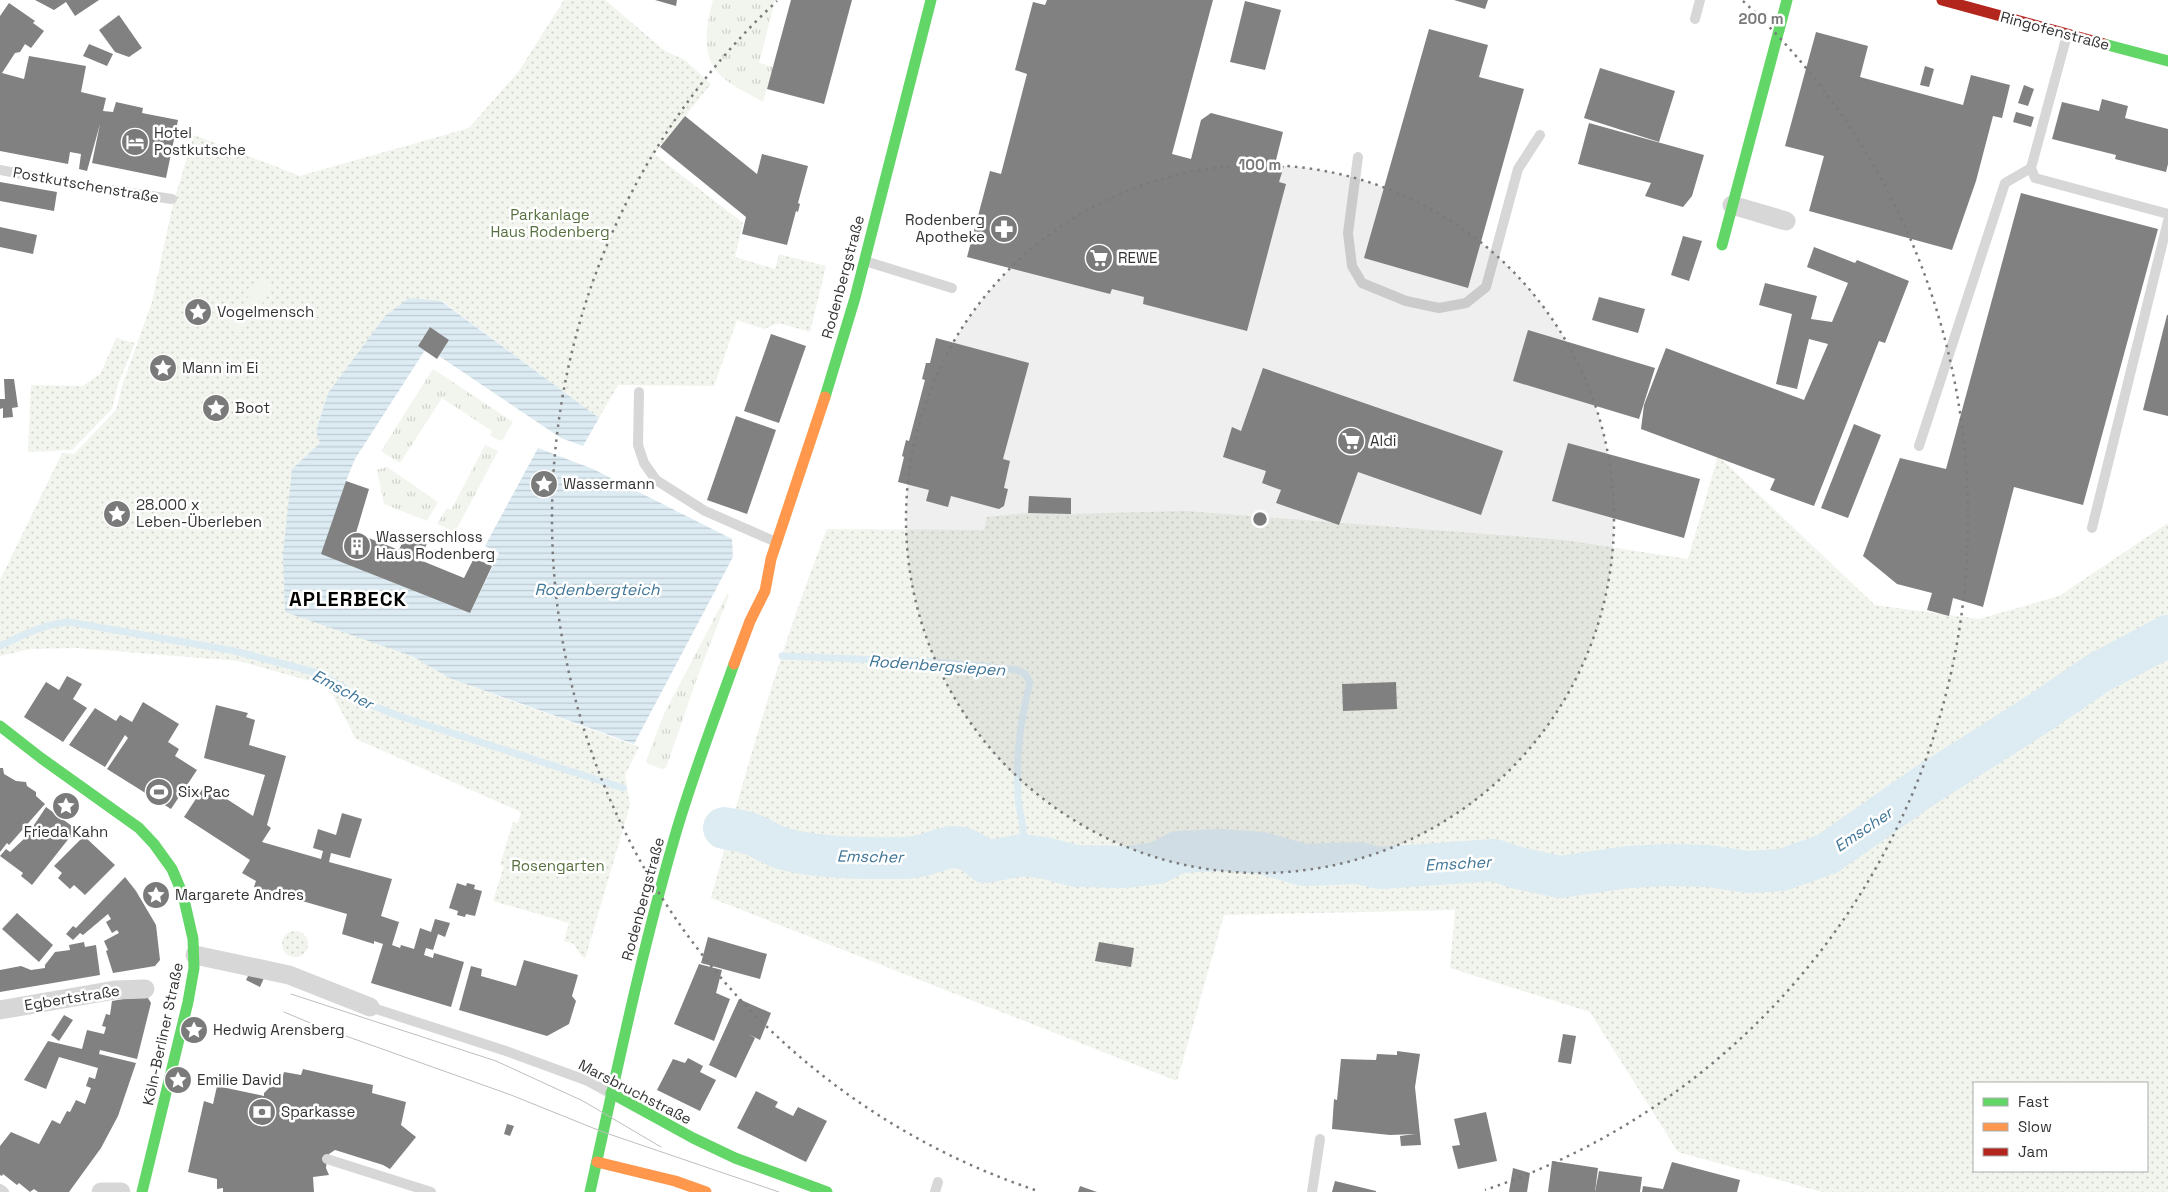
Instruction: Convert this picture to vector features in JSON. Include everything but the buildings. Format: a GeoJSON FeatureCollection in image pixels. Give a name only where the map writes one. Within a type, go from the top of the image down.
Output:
{"type":"FeatureCollection","features":[{"type":"Feature","properties":{"kind":"street","name":"Rodenbergstraße"},"geometry":{"type":"LineString","coordinates":[[590,1192],[636,982],[673,842],[692,782],[750,621],[762,602],[770,580],[771,559],[816,426],[864,261],[932,0]]}},
{"type":"Feature","properties":{"kind":"street"},"geometry":{"type":"LineString","coordinates":[[1722,244],[1787,0]]}},
{"type":"Feature","properties":{"kind":"street","name":"Ringofenstraße"},"geometry":{"type":"LineString","coordinates":[[1942,0],[2168,61]]}},
{"type":"Feature","properties":{"kind":"street"},"geometry":{"type":"LineString","coordinates":[[1732,205],[1786,221]]}},
{"type":"Feature","properties":{"kind":"street","name":"Köln-Berliner Straße"},"geometry":{"type":"LineString","coordinates":[[0,726],[41,758],[139,828],[154,844],[172,869],[182,895],[190,922],[195,955],[188,1002],[142,1192]]}},
{"type":"Feature","properties":{"kind":"street"},"geometry":{"type":"LineString","coordinates":[[195,955],[289,976],[370,1007]]}},
{"type":"Feature","properties":{"kind":"street","name":"Egbertstraße"},"geometry":{"type":"LineString","coordinates":[[0,1010],[116,990],[145,989]]}},
{"type":"Feature","properties":{"kind":"street","name":"Marsbruchstraße"},"geometry":{"type":"LineString","coordinates":[[611,1093],[693,1138],[735,1158],[827,1192]]}},
{"type":"Feature","properties":{"kind":"street"},"geometry":{"type":"LineString","coordinates":[[596,1162],[675,1181],[706,1192]]}},
{"type":"Feature","properties":{"kind":"street"},"geometry":{"type":"LineString","coordinates":[[101,1192],[121,1192]]}},
{"type":"Feature","properties":{"kind":"lane"},"geometry":{"type":"LineString","coordinates":[[1695,18],[1700,0]]}},
{"type":"Feature","properties":{"kind":"lane"},"geometry":{"type":"LineString","coordinates":[[2067,34],[2031,168],[2035,178],[2168,214]]}},
{"type":"Feature","properties":{"kind":"lane"},"geometry":{"type":"LineString","coordinates":[[1358,157],[1348,233],[1352,266],[1362,283],[1406,300],[1439,308],[1466,303],[1486,287],[1518,168],[1540,135]]}},
{"type":"Feature","properties":{"kind":"lane"},"geometry":{"type":"LineString","coordinates":[[1919,446],[2006,183],[2031,168]]}},
{"type":"Feature","properties":{"kind":"lane","name":"Postkutschenstraße"},"geometry":{"type":"LineString","coordinates":[[0,170],[90,188],[172,199]]}},
{"type":"Feature","properties":{"kind":"lane"},"geometry":{"type":"LineString","coordinates":[[2092,528],[2168,221]]}},
{"type":"Feature","properties":{"kind":"lane"},"geometry":{"type":"LineString","coordinates":[[864,261],[952,288]]}},
{"type":"Feature","properties":{"kind":"lane"},"geometry":{"type":"LineString","coordinates":[[639,392],[638,445],[644,463],[656,480],[705,511],[777,542]]}},
{"type":"Feature","properties":{"kind":"lane","name":"Marsbruchstraße"},"geometry":{"type":"LineString","coordinates":[[370,1007],[516,1054],[588,1081],[611,1093]]}},
{"type":"Feature","properties":{"kind":"lane"},"geometry":{"type":"LineString","coordinates":[[1312,1192],[1320,1139]]}},
{"type":"Feature","properties":{"kind":"lane"},"geometry":{"type":"LineString","coordinates":[[327,1159],[432,1192]]}},
{"type":"Feature","properties":{"kind":"lane"},"geometry":{"type":"LineString","coordinates":[[0,1189],[4,1192]]}},
{"type":"Feature","properties":{"kind":"green space","name":"Parkanlage Haus Rodenberg"},"geometry":{"type":"Polygon","coordinates":[[[564,0],[605,0],[665,51],[685,60],[711,84],[654,154],[743,223],[735,257],[775,269],[779,254],[826,266],[810,332],[779,323],[764,329],[737,320],[714,386],[618,385],[599,418],[442,301],[385,316],[328,393],[316,431],[320,443],[292,469],[412,656],[449,678],[639,747],[625,775],[630,805],[585,959],[574,944],[564,941],[569,923],[493,901],[504,866],[500,865],[513,822],[518,823],[521,812],[356,739],[328,686],[239,661],[76,648],[30,649],[0,656],[0,580],[62,453],[74,454],[116,410],[122,386],[152,302],[173,204],[194,135],[300,176],[469,128],[519,71],[564,0]]]}},
{"type":"Feature","properties":{"kind":"green space"},"geometry":{"type":"Polygon","coordinates":[[[713,0],[775,0],[759,63],[773,67],[763,102],[730,83],[714,67],[707,49],[707,29],[713,0]]]}},
{"type":"Feature","properties":{"kind":"green space"},"geometry":{"type":"Polygon","coordinates":[[[262,278],[274,287],[240,333],[228,324],[262,278]]]}},
{"type":"Feature","properties":{"kind":"green space"},"geometry":{"type":"Polygon","coordinates":[[[116,338],[135,343],[118,384],[112,409],[72,450],[28,452],[31,385],[83,386],[101,373],[116,338]]]}},
{"type":"Feature","properties":{"kind":"green space"},"geometry":{"type":"Polygon","coordinates":[[[433,369],[513,422],[502,441],[490,436],[492,431],[442,398],[400,463],[381,451],[433,369]]]}},
{"type":"Feature","properties":{"kind":"green space"},"geometry":{"type":"Polygon","coordinates":[[[485,445],[498,451],[455,532],[437,524],[447,508],[451,510],[485,445]]]}},
{"type":"Feature","properties":{"kind":"green space"},"geometry":{"type":"Polygon","coordinates":[[[1718,456],[1875,605],[1979,619],[2059,596],[2168,523],[2168,1192],[1822,1192],[1678,1152],[1590,1012],[1450,968],[1455,910],[1224,915],[1177,1081],[711,898],[750,758],[794,620],[827,529],[984,530],[987,517],[1028,513],[1071,514],[1185,511],[1564,540],[1688,559],[1718,456]]]}},
{"type":"Feature","properties":{"kind":"green space"},"geometry":{"type":"Polygon","coordinates":[[[387,467],[438,502],[427,521],[384,504],[377,470],[387,467]]]}},
{"type":"Feature","properties":{"kind":"green space"},"geometry":{"type":"Polygon","coordinates":[[[727,594],[729,595],[696,681],[666,768],[662,769],[648,764],[646,761],[664,714],[727,594]]]}},
{"type":"Feature","properties":{"kind":"green space"},"geometry":{"type":"Polygon","coordinates":[[[295,931],[304,935],[308,944],[304,953],[295,957],[286,953],[282,944],[286,935],[295,931]]]}},
{"type":"Feature","properties":{"kind":"water","name":"Rodenbergteich"},"geometry":{"type":"Polygon","coordinates":[[[409,298],[441,301],[599,418],[583,446],[561,438],[439,356],[449,340],[430,327],[418,346],[425,350],[355,459],[322,554],[470,613],[499,553],[485,546],[538,448],[593,469],[732,539],[733,557],[634,744],[449,678],[412,656],[285,612],[283,554],[292,469],[320,443],[316,431],[328,393],[385,316],[409,298]]]}},
{"type":"Feature","properties":{"kind":"waterway","name":"Emscher"},"geometry":{"type":"LineString","coordinates":[[0,646],[42,628],[69,622],[235,651],[318,673],[369,704],[399,716],[623,788]]}},
{"type":"Feature","properties":{"kind":"waterway","name":"Emscher"},"geometry":{"type":"LineString","coordinates":[[724,828],[751,834],[781,848],[796,852],[842,857],[916,857],[954,847],[963,848],[985,862],[1023,855],[1045,858],[1076,866],[1127,867],[1158,863],[1178,852],[1220,850],[1262,853],[1304,865],[1358,863],[1380,868],[1494,860],[1518,868],[1560,877],[1628,867],[1667,865],[1708,866],[1748,872],[1782,870],[1827,854],[1923,787],[2098,673],[2168,636]]}},
{"type":"Feature","properties":{"kind":"waterway","name":"Rodenbergsiepen"},"geometry":{"type":"LineString","coordinates":[[782,656],[932,662],[1017,670],[1025,674],[1030,682],[1019,738],[1018,803],[1022,819],[1024,843],[1028,856]]}},
{"type":"Feature","properties":{"kind":"tram line"},"geometry":{"type":"LineString","coordinates":[[291,994],[496,1061],[583,1101],[661,1147]]}},
{"type":"Feature","properties":{"kind":"tram line"},"geometry":{"type":"LineString","coordinates":[[284,1012],[315,1025],[511,1095],[603,1132],[779,1192]]}},
{"type":"Feature","properties":{"kind":"traffic: fast"},"geometry":{"type":"LineString","coordinates":[[825,397],[855,298],[931,0]]}},
{"type":"Feature","properties":{"kind":"traffic: fast"},"geometry":{"type":"LineString","coordinates":[[1722,245],[1787,0]]}},
{"type":"Feature","properties":{"kind":"traffic: fast"},"geometry":{"type":"LineString","coordinates":[[2104,44],[2168,61]]}},
{"type":"Feature","properties":{"kind":"traffic: fast"},"geometry":{"type":"LineString","coordinates":[[590,1192],[629,1017],[661,886],[687,798],[734,664]]}},
{"type":"Feature","properties":{"kind":"traffic: fast"},"geometry":{"type":"LineString","coordinates":[[0,726],[41,758],[139,828],[154,844],[172,869],[183,895],[193,939],[194,968],[188,1002],[142,1192]]}},
{"type":"Feature","properties":{"kind":"traffic: fast"},"geometry":{"type":"LineString","coordinates":[[611,1093],[693,1138],[735,1158],[827,1192]]}},
{"type":"Feature","properties":{"kind":"traffic: slow"},"geometry":{"type":"LineString","coordinates":[[734,664],[750,621],[765,591],[771,559],[825,397]]}},
{"type":"Feature","properties":{"kind":"traffic: slow"},"geometry":{"type":"LineString","coordinates":[[597,1162],[675,1181],[706,1192]]}},
{"type":"Feature","properties":{"kind":"traffic: jam"},"geometry":{"type":"LineString","coordinates":[[1942,0],[2104,44]]}},
{"type":"Feature","properties":{"kind":"place","name":"Hotel Postkutsche"},"geometry":{"type":"Point","coordinates":[135,142]}},
{"type":"Feature","properties":{"kind":"place","name":"Rodenberg Apotheke"},"geometry":{"type":"Point","coordinates":[1004,229]}},
{"type":"Feature","properties":{"kind":"place","name":"REWE"},"geometry":{"type":"Point","coordinates":[1099,258]}},
{"type":"Feature","properties":{"kind":"place","name":"Vogelmensch"},"geometry":{"type":"Point","coordinates":[198,312]}},
{"type":"Feature","properties":{"kind":"place","name":"Mann im Ei"},"geometry":{"type":"Point","coordinates":[163,368]}},
{"type":"Feature","properties":{"kind":"place","name":"Boot"},"geometry":{"type":"Point","coordinates":[216,408]}},
{"type":"Feature","properties":{"kind":"place","name":"Aldi"},"geometry":{"type":"Point","coordinates":[1351,441]}},
{"type":"Feature","properties":{"kind":"place","name":"Wassermann"},"geometry":{"type":"Point","coordinates":[544,484]}},
{"type":"Feature","properties":{"kind":"place","name":"28.000 x Leben-Überleben"},"geometry":{"type":"Point","coordinates":[117,514]}},
{"type":"Feature","properties":{"kind":"place","name":"Wasserschloss Haus Rodenberg"},"geometry":{"type":"Point","coordinates":[357,546]}},
{"type":"Feature","properties":{"kind":"place","name":"Six Pac"},"geometry":{"type":"Point","coordinates":[159,792]}},
{"type":"Feature","properties":{"kind":"place","name":"Frieda Kahn"},"geometry":{"type":"Point","coordinates":[66,806]}},
{"type":"Feature","properties":{"kind":"place","name":"Margarete Andres"},"geometry":{"type":"Point","coordinates":[156,895]}},
{"type":"Feature","properties":{"kind":"place","name":"Hedwig Arensberg"},"geometry":{"type":"Point","coordinates":[194,1030]}},
{"type":"Feature","properties":{"kind":"place","name":"Emilie David"},"geometry":{"type":"Point","coordinates":[178,1080]}},
{"type":"Feature","properties":{"kind":"place","name":"Sparkasse"},"geometry":{"type":"Point","coordinates":[262,1112]}},
{"type":"Feature","properties":{"kind":"district","name":"APLERBECK"},"geometry":{"type":"Point","coordinates":[348,599]}},
{"type":"Feature","properties":{"kind":"park label","name":"Rosengarten"},"geometry":{"type":"Point","coordinates":[558,866]}}]}
